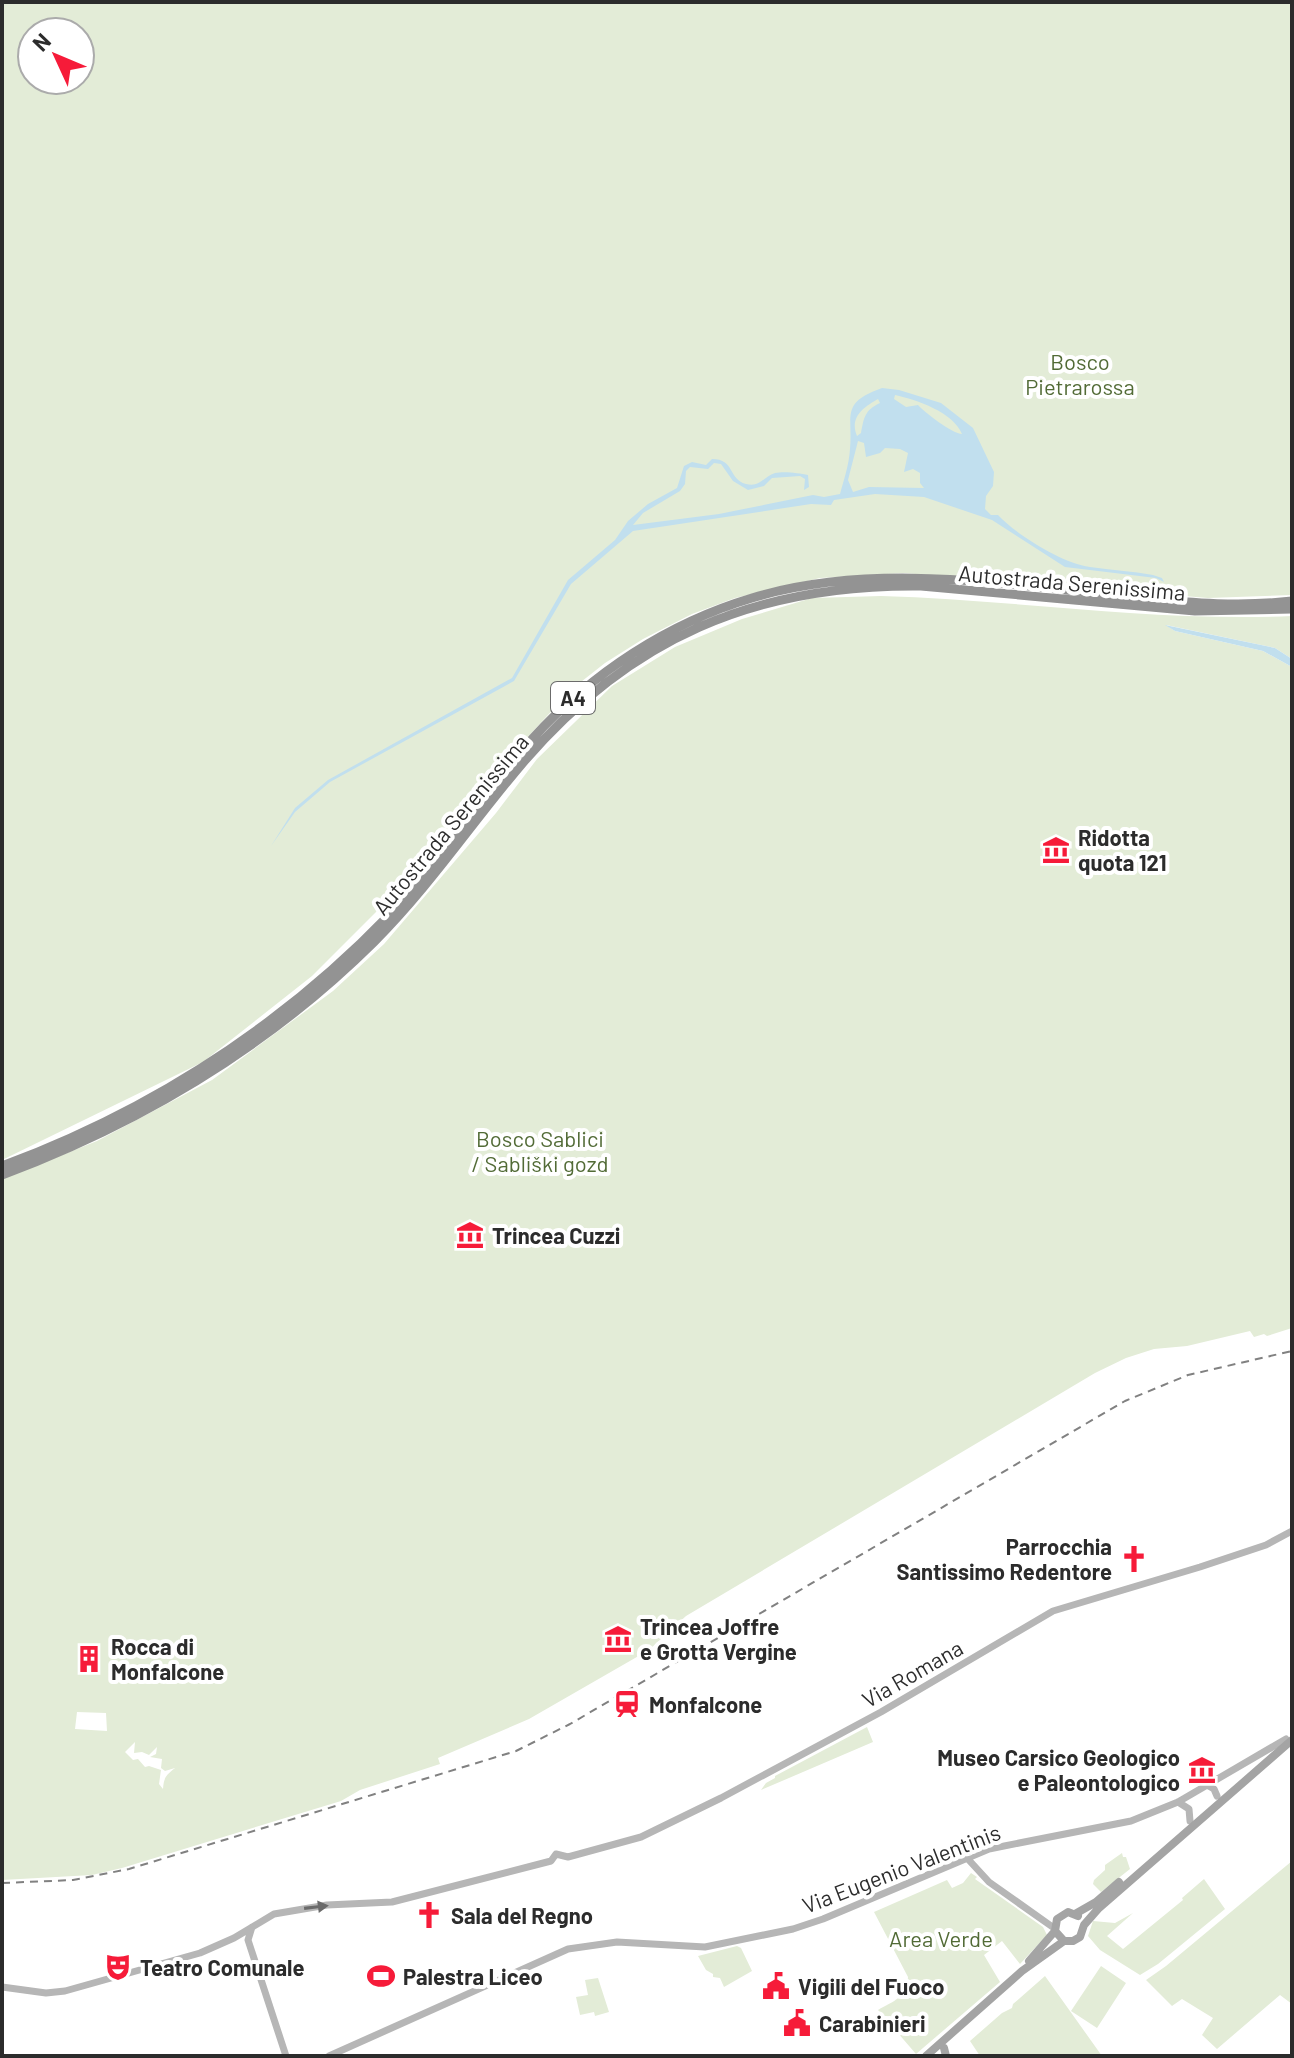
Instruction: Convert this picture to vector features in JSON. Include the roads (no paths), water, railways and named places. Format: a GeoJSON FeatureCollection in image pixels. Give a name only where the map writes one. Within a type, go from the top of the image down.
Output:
{"type":"FeatureCollection","features":[{"type":"Feature","properties":{"kind":"highway","name":"Autostrada Serenissima"},"geometry":{"type":"LineString","coordinates":[[2,1166],[63,1142],[139,1106],[215,1060],[288,1008],[393,911],[434,864],[513,762],[564,707],[631,654],[706,614],[795,587],[874,578],[920,578],[1196,602],[1259,604],[1292,601]]}},
{"type":"Feature","properties":{"kind":"highway","name":"Autostrada Serenissima"},"geometry":{"type":"LineString","coordinates":[[2,1175],[67,1149],[142,1113],[220,1067],[293,1014],[399,917],[518,768],[562,720],[597,688],[636,661],[710,622],[796,595],[890,586],[921,586],[1185,611],[1292,609]]}},
{"type":"Feature","properties":{"kind":"main road"},"geometry":{"type":"LineString","coordinates":[[1022,1971],[1064,1941],[1080,1937],[1084,1925],[1106,1901],[1290,1739]]}},
{"type":"Feature","properties":{"kind":"main road"},"geometry":{"type":"LineString","coordinates":[[937,2052],[1022,1971],[1055,1930],[1061,1915],[1075,1914],[1096,1902],[1221,1797]]}},
{"type":"Feature","properties":{"kind":"main road"},"geometry":{"type":"LineString","coordinates":[[1075,1914],[1084,1925]]}},
{"type":"Feature","properties":{"kind":"main road"},"geometry":{"type":"LineString","coordinates":[[1055,1930],[1064,1941]]}},
{"type":"Feature","properties":{"kind":"street","name":"Via Romana"},"geometry":{"type":"LineString","coordinates":[[200,1953],[234,1938],[274,1914],[392,1902],[551,1861],[556,1854],[568,1857],[654,1831],[881,1712],[1053,1611],[1266,1545],[1292,1531]]}},
{"type":"Feature","properties":{"kind":"street","name":"Via Eugenio Valentinis"},"geometry":{"type":"LineString","coordinates":[[329,2056],[557,1953],[596,1943],[617,1942],[705,1947],[793,1929],[1011,1843],[1131,1821],[1178,1802],[1290,1739]]}},
{"type":"Feature","properties":{"kind":"street"},"geometry":{"type":"LineString","coordinates":[[1207,1785],[1221,1797]]}},
{"type":"Feature","properties":{"kind":"street"},"geometry":{"type":"LineString","coordinates":[[1178,1802],[1189,1809],[1190,1821]]}},
{"type":"Feature","properties":{"kind":"street"},"geometry":{"type":"LineString","coordinates":[[967,1858],[989,1882],[1055,1930]]}},
{"type":"Feature","properties":{"kind":"street"},"geometry":{"type":"LineString","coordinates":[[253,1926],[249,1935],[250,1947],[286,2056]]}},
{"type":"Feature","properties":{"kind":"street"},"geometry":{"type":"LineString","coordinates":[[2,1987],[54,1993],[234,1942],[250,1947]]}},
{"type":"Feature","properties":{"kind":"water"},"geometry":{"type":"Polygon","coordinates":[[[882,388],[899,390],[941,403],[973,428],[994,472],[985,509],[991,515],[998,515],[1029,540],[1079,564],[1153,575],[1164,582],[1156,578],[1065,567],[992,520],[924,497],[875,494],[834,500],[831,505],[811,504],[633,531],[571,584],[514,681],[330,782],[295,812],[271,846],[295,808],[328,780],[512,678],[568,580],[615,540],[628,521],[648,504],[677,488],[684,466],[692,462],[706,465],[712,459],[719,460],[746,484],[755,484],[775,473],[787,472],[808,475],[809,487],[804,490],[805,479],[800,476],[772,478],[764,486],[748,490],[733,481],[721,464],[714,463],[708,469],[690,467],[680,491],[643,513],[633,525],[719,514],[813,495],[824,497],[840,494],[849,455],[851,411],[860,399],[882,388]],[[895,395],[894,399],[906,407],[918,405],[946,427],[962,434],[943,413],[895,395]],[[878,399],[856,418],[857,436],[861,433],[868,411],[880,403],[878,399]],[[858,441],[848,480],[853,492],[869,487],[924,488],[920,483],[920,473],[913,469],[904,472],[908,453],[885,448],[866,457],[864,443],[858,441]]]}},
{"type":"Feature","properties":{"kind":"water"},"geometry":{"type":"Polygon","coordinates":[[[1165,625],[1275,648],[1292,659],[1292,667],[1263,651],[1175,631],[1165,625]]]}},
{"type":"Feature","properties":{"kind":"railway"},"geometry":{"type":"LineString","coordinates":[[2,1883],[73,1880],[129,1869],[516,1751],[570,1724],[1125,1401],[1188,1375],[1292,1351]]}},
{"type":"Feature","properties":{"kind":"place","name":"Ridotta quota 121"},"geometry":{"type":"Point","coordinates":[1056,850]}},
{"type":"Feature","properties":{"kind":"place","name":"Trincea Cuzzi"},"geometry":{"type":"Point","coordinates":[470,1235]}},
{"type":"Feature","properties":{"kind":"place","name":"Parrocchia Santissimo Redentore"},"geometry":{"type":"Point","coordinates":[1134,1559]}},
{"type":"Feature","properties":{"kind":"place","name":"Trincea Joffre e Grotta Vergine"},"geometry":{"type":"Point","coordinates":[618,1639]}},
{"type":"Feature","properties":{"kind":"place","name":"Rocca di Monfalcone"},"geometry":{"type":"Point","coordinates":[89,1659]}},
{"type":"Feature","properties":{"kind":"place","name":"Monfalcone"},"geometry":{"type":"Point","coordinates":[627,1704]}},
{"type":"Feature","properties":{"kind":"place","name":"Museo Carsico Geologico e Paleontologico"},"geometry":{"type":"Point","coordinates":[1202,1770]}},
{"type":"Feature","properties":{"kind":"place","name":"Sala del Regno"},"geometry":{"type":"Point","coordinates":[429,1915]}},
{"type":"Feature","properties":{"kind":"place","name":"Teatro Comunale"},"geometry":{"type":"Point","coordinates":[118,1967]}},
{"type":"Feature","properties":{"kind":"place","name":"Palestra Liceo"},"geometry":{"type":"Point","coordinates":[381,1976]}},
{"type":"Feature","properties":{"kind":"place","name":"Vigili del Fuoco"},"geometry":{"type":"Point","coordinates":[776,1986]}},
{"type":"Feature","properties":{"kind":"place","name":"Carabinieri"},"geometry":{"type":"Point","coordinates":[797,2023]}},
{"type":"Feature","properties":{"kind":"park label","name":"Bosco Pietrarossa"},"geometry":{"type":"Point","coordinates":[1080,374]}},
{"type":"Feature","properties":{"kind":"park label","name":"Bosco Sablici / Sabliški gozd"},"geometry":{"type":"Point","coordinates":[540,1150]}},
{"type":"Feature","properties":{"kind":"park label","name":"Area Verde"},"geometry":{"type":"Point","coordinates":[941,1938]}}]}
